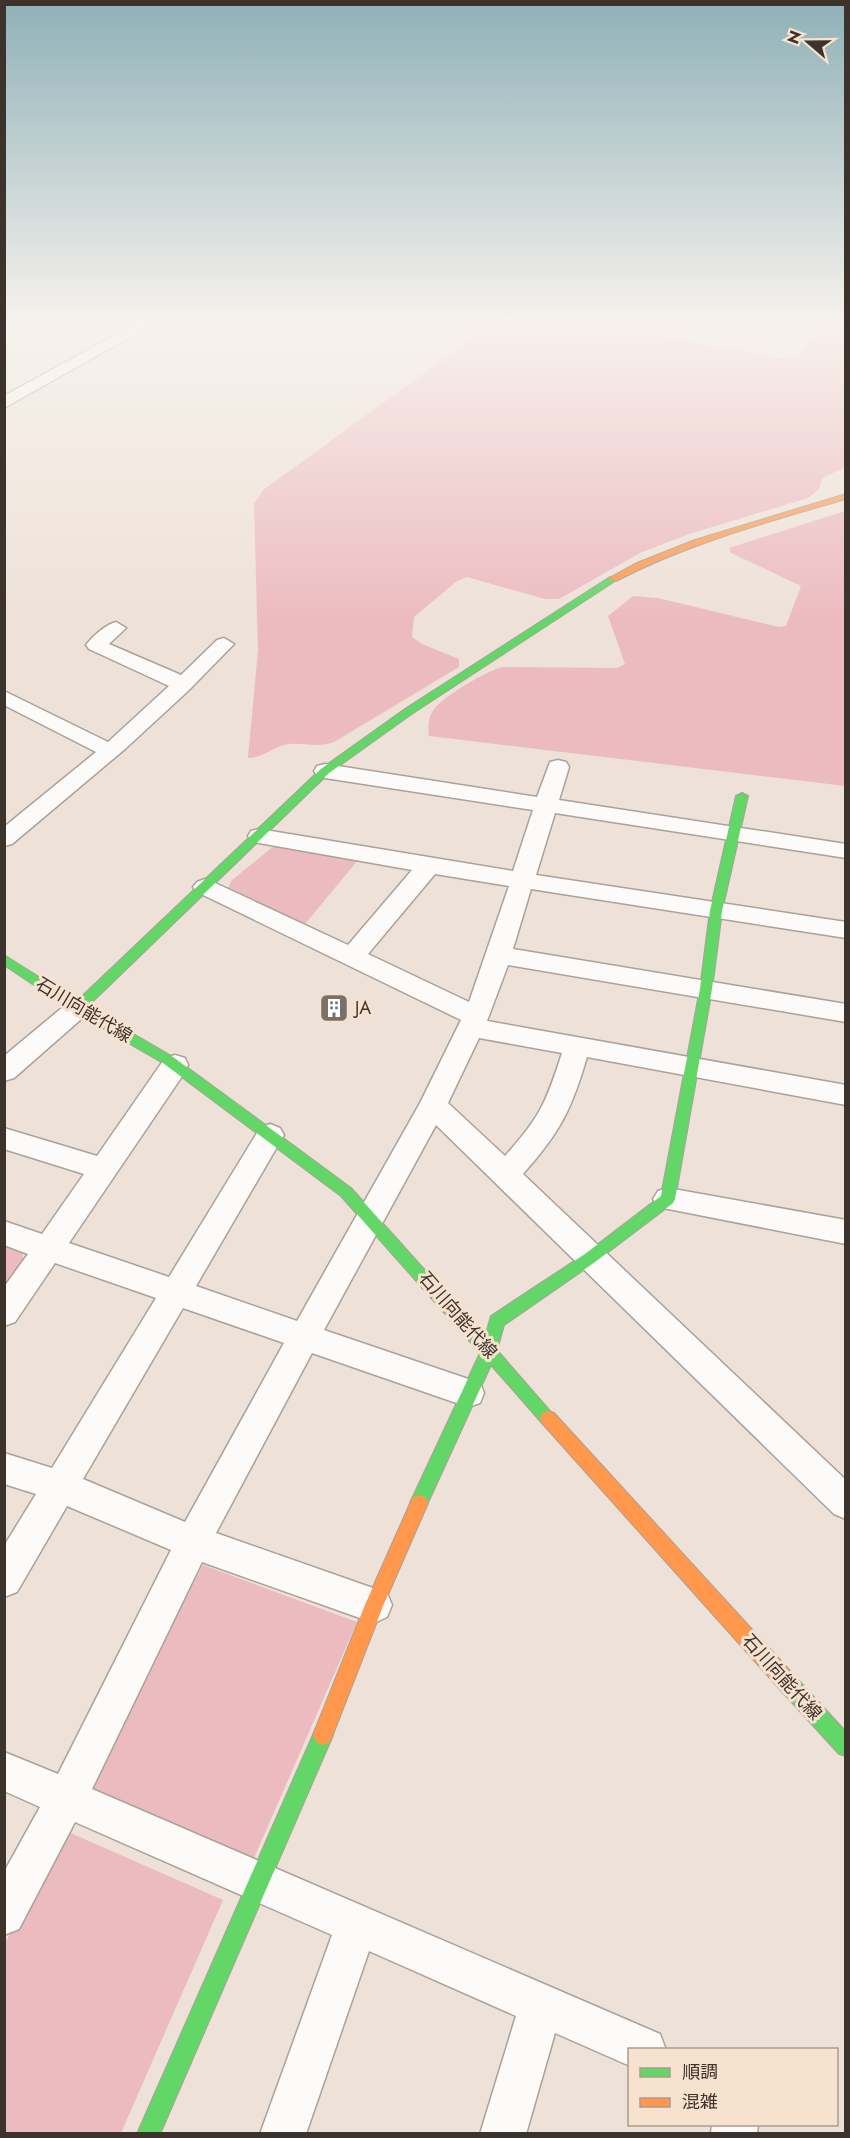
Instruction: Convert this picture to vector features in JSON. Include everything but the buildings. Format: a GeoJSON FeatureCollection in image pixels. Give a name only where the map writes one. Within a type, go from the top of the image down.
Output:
{"type":"FeatureCollection","features":[{"type":"Feature","properties":{"kind":"street"},"geometry":{"type":"LineString","coordinates":[[4,1071],[78,1008],[325,771],[409,711],[621,575],[662,555],[707,538],[846,496]]}},
{"type":"Feature","properties":{"kind":"street"},"geometry":{"type":"LineString","coordinates":[[116,628],[96,645],[175,680],[181,687]]}},
{"type":"Feature","properties":{"kind":"street"},"geometry":{"type":"LineString","coordinates":[[4,839],[110,751],[181,687],[224,644]]}},
{"type":"Feature","properties":{"kind":"street"},"geometry":{"type":"LineString","coordinates":[[4,697],[110,751]]}},
{"type":"Feature","properties":{"kind":"street"},"geometry":{"type":"LineString","coordinates":[[4,1914],[67,1798],[193,1542],[370,1215],[433,1106],[473,1022],[499,955],[520,880],[558,767]]}},
{"type":"Feature","properties":{"kind":"street"},"geometry":{"type":"LineString","coordinates":[[325,771],[846,851]]}},
{"type":"Feature","properties":{"kind":"street"},"geometry":{"type":"LineString","coordinates":[[148,2133],[335,1709],[374,1605],[468,1393],[489,1352],[497,1321],[590,1258],[668,1199],[706,989],[716,911],[742,796]]}},
{"type":"Feature","properties":{"kind":"street"},"geometry":{"type":"LineString","coordinates":[[4,811],[24,823]]}},
{"type":"Feature","properties":{"kind":"street"},"geometry":{"type":"LineString","coordinates":[[259,836],[429,866],[846,930]]}},
{"type":"Feature","properties":{"kind":"street"},"geometry":{"type":"LineString","coordinates":[[352,957],[429,866]]}},
{"type":"Feature","properties":{"kind":"street"},"geometry":{"type":"LineString","coordinates":[[205,887],[352,957],[473,1022],[577,1046],[846,1095]]}},
{"type":"Feature","properties":{"kind":"street"},"geometry":{"type":"LineString","coordinates":[[499,955],[846,1013]]}},
{"type":"Feature","properties":{"kind":"street","name":"石川向能代線"},"geometry":{"type":"LineString","coordinates":[[4,959],[78,1008],[175,1065],[346,1192],[370,1215],[489,1352],[843,1739]]}},
{"type":"Feature","properties":{"kind":"street"},"geometry":{"type":"LineString","coordinates":[[505,1175],[543,1132],[560,1102],[577,1046]]}},
{"type":"Feature","properties":{"kind":"street"},"geometry":{"type":"LineString","coordinates":[[4,1313],[175,1065]]}},
{"type":"Feature","properties":{"kind":"street"},"geometry":{"type":"LineString","coordinates":[[433,1106],[846,1503]]}},
{"type":"Feature","properties":{"kind":"street"},"geometry":{"type":"LineString","coordinates":[[4,1580],[270,1135]]}},
{"type":"Feature","properties":{"kind":"street"},"geometry":{"type":"LineString","coordinates":[[4,1138],[103,1169]]}},
{"type":"Feature","properties":{"kind":"street"},"geometry":{"type":"LineString","coordinates":[[668,1199],[846,1232]]}},
{"type":"Feature","properties":{"kind":"street"},"geometry":{"type":"LineString","coordinates":[[4,1233],[468,1393]]}},
{"type":"Feature","properties":{"kind":"street"},"geometry":{"type":"LineString","coordinates":[[4,1468],[62,1486],[193,1542],[374,1605]]}},
{"type":"Feature","properties":{"kind":"street"},"geometry":{"type":"LineString","coordinates":[[4,1771],[541,2007],[642,2048]]}},
{"type":"Feature","properties":{"kind":"street"},"geometry":{"type":"LineString","coordinates":[[283,2133],[357,1925]]}},
{"type":"Feature","properties":{"kind":"street"},"geometry":{"type":"LineString","coordinates":[[503,2133],[541,2007]]}},
{"type":"Feature","properties":{"kind":"shaded area"},"geometry":{"type":"Polygon","coordinates":[[[358,421],[845,421],[845,467],[823,478],[818,490],[808,498],[689,534],[640,553],[559,599],[545,599],[467,577],[457,581],[414,617],[412,637],[422,644],[459,659],[459,667],[334,742],[322,745],[285,745],[248,758],[258,650],[254,504],[263,490],[358,421]]]}},
{"type":"Feature","properties":{"kind":"shaded area"},"geometry":{"type":"Polygon","coordinates":[[[845,511],[845,786],[429,736],[431,716],[439,703],[466,685],[502,667],[617,668],[625,664],[608,616],[633,596],[658,598],[779,627],[786,626],[801,586],[731,553],[729,548],[845,511]]]}},
{"type":"Feature","properties":{"kind":"shaded area"},"geometry":{"type":"Polygon","coordinates":[[[280,841],[358,860],[305,924],[227,890],[232,880],[280,841]]]}},
{"type":"Feature","properties":{"kind":"shaded area"},"geometry":{"type":"Polygon","coordinates":[[[5,1242],[23,1248],[23,1266],[5,1291],[5,1242]]]}},
{"type":"Feature","properties":{"kind":"shaded area"},"geometry":{"type":"Polygon","coordinates":[[[203,1565],[357,1622],[251,1865],[86,1792],[203,1565]]]}},
{"type":"Feature","properties":{"kind":"shaded area"},"geometry":{"type":"Polygon","coordinates":[[[64,1830],[223,1900],[121,2133],[5,2133],[4,1945],[64,1830]]]}},
{"type":"Feature","properties":{"kind":"traffic: fast"},"geometry":{"type":"LineString","coordinates":[[78,1008],[325,771],[409,711],[613,579]]}},
{"type":"Feature","properties":{"kind":"traffic: fast"},"geometry":{"type":"LineString","coordinates":[[419,1503],[489,1352],[497,1321],[590,1258],[668,1199],[706,989],[716,911],[742,796]]}},
{"type":"Feature","properties":{"kind":"traffic: fast"},"geometry":{"type":"LineString","coordinates":[[4,959],[78,1008],[168,1060],[346,1192],[548,1418]]}},
{"type":"Feature","properties":{"kind":"traffic: fast"},"geometry":{"type":"LineString","coordinates":[[784,1679],[846,1747]]}},
{"type":"Feature","properties":{"kind":"traffic: fast"},"geometry":{"type":"LineString","coordinates":[[148,2134],[323,1735]]}},
{"type":"Feature","properties":{"kind":"traffic: slow"},"geometry":{"type":"LineString","coordinates":[[613,579],[698,541],[846,496]]}},
{"type":"Feature","properties":{"kind":"traffic: slow"},"geometry":{"type":"LineString","coordinates":[[548,1418],[784,1679]]}},
{"type":"Feature","properties":{"kind":"traffic: slow"},"geometry":{"type":"LineString","coordinates":[[323,1735],[374,1605],[419,1503]]}},
{"type":"Feature","properties":{"kind":"place","name":"JA"},"geometry":{"type":"Point","coordinates":[334,1008]}}]}
